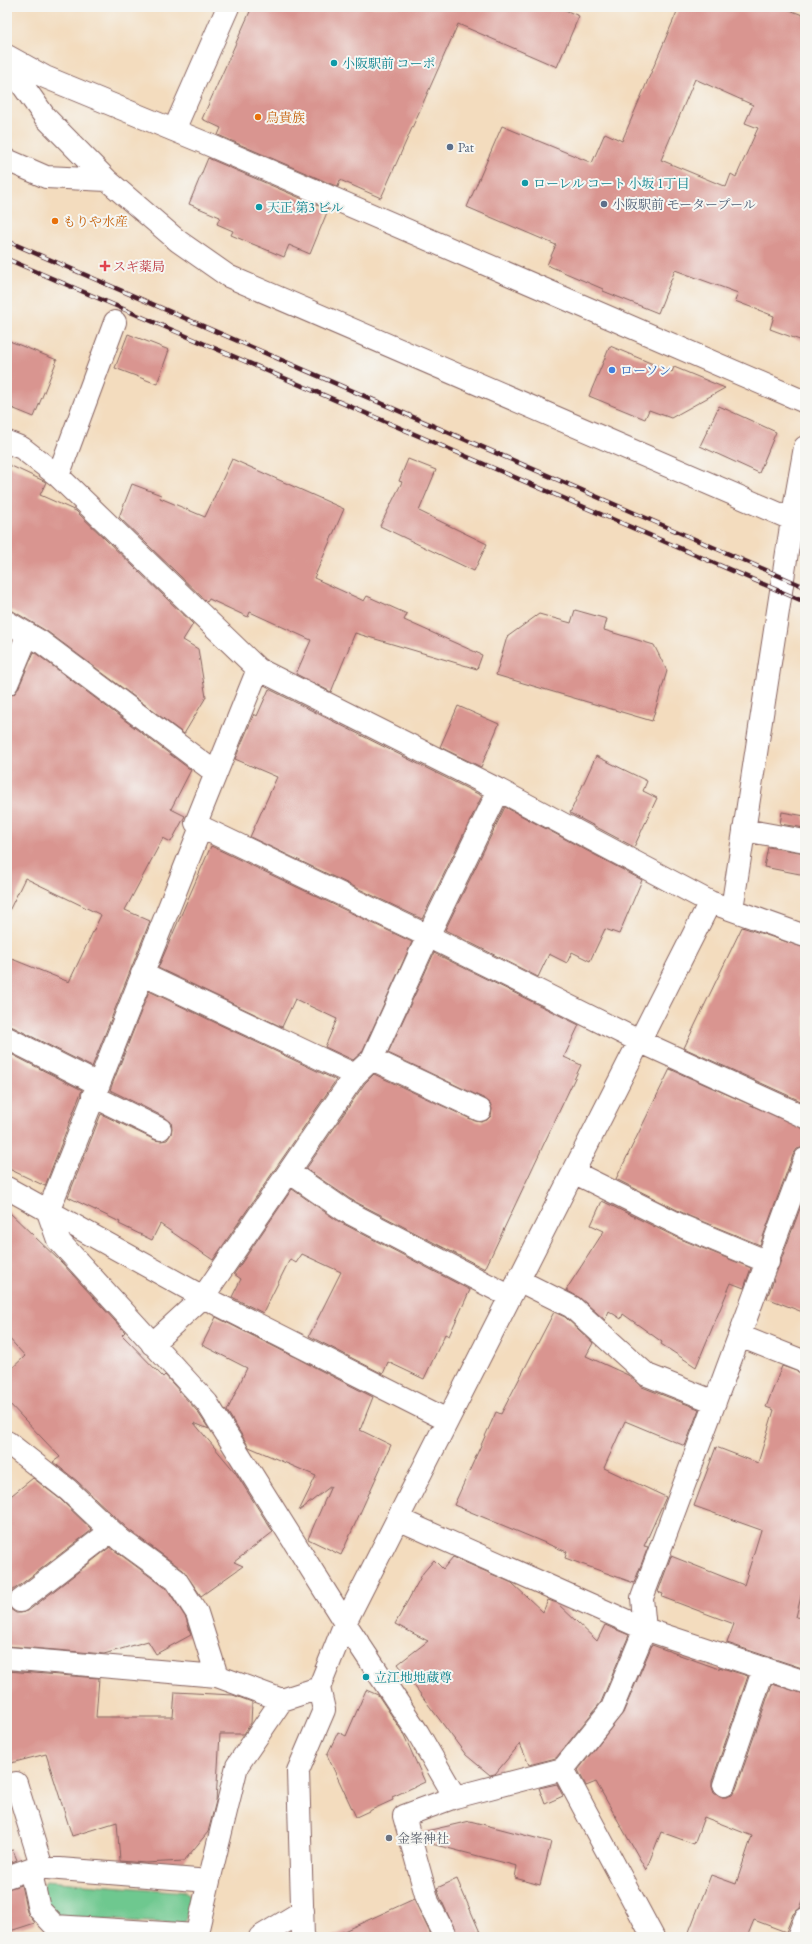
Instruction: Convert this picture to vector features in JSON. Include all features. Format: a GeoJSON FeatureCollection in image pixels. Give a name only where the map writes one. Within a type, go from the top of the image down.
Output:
{"type":"FeatureCollection","features":[{"type":"Feature","properties":{"kind":"street"},"geometry":{"type":"LineString","coordinates":[[174,130],[228,7]]}},
{"type":"Feature","properties":{"kind":"street"},"geometry":{"type":"LineString","coordinates":[[7,56],[45,77],[174,130],[805,402]]}},
{"type":"Feature","properties":{"kind":"street"},"geometry":{"type":"LineString","coordinates":[[7,63],[45,117],[107,180],[178,241],[228,276],[798,522]]}},
{"type":"Feature","properties":{"kind":"street"},"geometry":{"type":"LineString","coordinates":[[7,160],[46,178],[107,180]]}},
{"type":"Feature","properties":{"kind":"street"},"geometry":{"type":"LineString","coordinates":[[58,476],[115,322]]}},
{"type":"Feature","properties":{"kind":"street"},"geometry":{"type":"LineString","coordinates":[[7,442],[22,448],[58,476],[258,669],[499,790],[710,902],[732,908],[805,936]]}},
{"type":"Feature","properties":{"kind":"street"},"geometry":{"type":"LineString","coordinates":[[732,908],[744,830],[798,522],[805,447]]}},
{"type":"Feature","properties":{"kind":"street"},"geometry":{"type":"LineString","coordinates":[[7,622],[41,642],[216,773]]}},
{"type":"Feature","properties":{"kind":"street"},"geometry":{"type":"LineString","coordinates":[[7,684],[28,634]]}},
{"type":"Feature","properties":{"kind":"street"},"geometry":{"type":"LineString","coordinates":[[258,669],[196,823],[201,827],[428,936],[639,1041],[805,1117]]}},
{"type":"Feature","properties":{"kind":"street"},"geometry":{"type":"LineString","coordinates":[[152,1344],[202,1297],[355,1075],[372,1059],[428,936],[499,790]]}},
{"type":"Feature","properties":{"kind":"street"},"geometry":{"type":"LineString","coordinates":[[201,827],[48,1212],[58,1240],[207,1403],[345,1623],[418,1733],[455,1797]]}},
{"type":"Feature","properties":{"kind":"street"},"geometry":{"type":"LineString","coordinates":[[744,830],[805,841]]}},
{"type":"Feature","properties":{"kind":"street"},"geometry":{"type":"LineString","coordinates":[[303,1937],[298,1771],[324,1710],[319,1688],[345,1623],[710,902]]}},
{"type":"Feature","properties":{"kind":"street"},"geometry":{"type":"LineString","coordinates":[[142,974],[355,1075]]}},
{"type":"Feature","properties":{"kind":"street"},"geometry":{"type":"LineString","coordinates":[[7,1038],[160,1129]]}},
{"type":"Feature","properties":{"kind":"street"},"geometry":{"type":"LineString","coordinates":[[372,1059],[480,1110]]}},
{"type":"Feature","properties":{"kind":"street"},"geometry":{"type":"LineString","coordinates":[[446,1937],[428,1902],[404,1816],[455,1797],[563,1769],[612,1708],[645,1629],[642,1598],[805,1159]]}},
{"type":"Feature","properties":{"kind":"street"},"geometry":{"type":"LineString","coordinates":[[289,1172],[344,1210],[514,1288],[572,1307],[648,1376],[715,1402]]}},
{"type":"Feature","properties":{"kind":"street"},"geometry":{"type":"LineString","coordinates":[[573,1172],[684,1227],[768,1262]]}},
{"type":"Feature","properties":{"kind":"street"},"geometry":{"type":"LineString","coordinates":[[7,1188],[202,1297],[447,1420]]}},
{"type":"Feature","properties":{"kind":"street"},"geometry":{"type":"LineString","coordinates":[[740,1336],[805,1362]]}},
{"type":"Feature","properties":{"kind":"street"},"geometry":{"type":"LineString","coordinates":[[7,1442],[68,1490],[121,1540],[176,1580],[197,1613],[216,1676]]}},
{"type":"Feature","properties":{"kind":"street"},"geometry":{"type":"LineString","coordinates":[[398,1519],[645,1629],[805,1682]]}},
{"type":"Feature","properties":{"kind":"street"},"geometry":{"type":"LineString","coordinates":[[20,1601],[112,1531]]}},
{"type":"Feature","properties":{"kind":"street"},"geometry":{"type":"LineString","coordinates":[[7,1658],[216,1676],[282,1700]]}},
{"type":"Feature","properties":{"kind":"street"},"geometry":{"type":"LineString","coordinates":[[724,1785],[764,1668]]}},
{"type":"Feature","properties":{"kind":"street"},"geometry":{"type":"LineString","coordinates":[[16,1783],[36,1869],[40,1909],[55,1926],[196,1936],[237,1766],[282,1700],[319,1688]]}},
{"type":"Feature","properties":{"kind":"street"},"geometry":{"type":"LineString","coordinates":[[563,1769],[653,1937]]}},
{"type":"Feature","properties":{"kind":"street"},"geometry":{"type":"LineString","coordinates":[[7,1877],[36,1869],[209,1881]]}},
{"type":"Feature","properties":{"kind":"street"},"geometry":{"type":"LineString","coordinates":[[260,1937],[303,1911]]}},
{"type":"Feature","properties":{"kind":"street"},"geometry":{"type":"LineString","coordinates":[[798,1937],[805,1919]]}},
{"type":"Feature","properties":{"kind":"green space"},"geometry":{"type":"Polygon","coordinates":[[[46,1881],[187,1892],[192,1899],[184,1924],[59,1917],[45,1903],[42,1887],[46,1881]]]}},
{"type":"Feature","properties":{"kind":"building","name":"小阪駅前 コーポ"},"geometry":{"type":"Polygon","coordinates":[[[252,7],[558,7],[579,16],[557,67],[458,24],[381,198],[340,180],[338,187],[218,135],[221,128],[202,119],[252,7]]]}},
{"type":"Feature","properties":{"kind":"building"},"geometry":{"type":"Polygon","coordinates":[[[679,7],[782,7],[805,16],[805,342],[770,329],[774,316],[735,301],[738,293],[675,270],[658,313],[603,291],[603,289],[547,265],[556,245],[467,207],[502,126],[592,163],[605,133],[622,141],[679,7]],[[695,79],[661,160],[726,187],[731,174],[736,177],[758,128],[745,123],[753,105],[695,79]]]}},
{"type":"Feature","properties":{"kind":"building","name":"天正 第3 ビル"},"geometry":{"type":"Polygon","coordinates":[[[208,158],[328,210],[310,254],[289,245],[284,257],[231,235],[233,231],[217,224],[220,217],[189,204],[208,158]]]}},
{"type":"Feature","properties":{"kind":"building"},"geometry":{"type":"Polygon","coordinates":[[[128,334],[169,350],[157,384],[115,368],[128,334]]]}},
{"type":"Feature","properties":{"kind":"building"},"geometry":{"type":"Polygon","coordinates":[[[7,340],[57,360],[34,417],[7,406],[7,340]]]}},
{"type":"Feature","properties":{"kind":"building"},"geometry":{"type":"Polygon","coordinates":[[[610,346],[672,372],[674,367],[725,388],[671,418],[649,410],[645,419],[589,396],[610,346]]]}},
{"type":"Feature","properties":{"kind":"building"},"geometry":{"type":"Polygon","coordinates":[[[719,406],[776,432],[759,473],[700,446],[719,406]]]}},
{"type":"Feature","properties":{"kind":"building"},"geometry":{"type":"Polygon","coordinates":[[[232,459],[344,509],[314,578],[364,601],[367,596],[407,614],[404,620],[482,655],[477,669],[355,633],[331,692],[296,674],[311,640],[250,612],[248,617],[209,599],[207,602],[119,517],[132,484],[161,495],[160,498],[205,517],[232,459]]]}},
{"type":"Feature","properties":{"kind":"building"},"geometry":{"type":"Polygon","coordinates":[[[408,459],[436,470],[419,511],[487,544],[474,571],[380,526],[402,482],[399,481],[408,459]]]}},
{"type":"Feature","properties":{"kind":"building"},"geometry":{"type":"Polygon","coordinates":[[[7,464],[46,482],[40,495],[76,511],[193,624],[183,640],[198,649],[206,697],[184,734],[48,632],[13,611],[7,610],[7,464]]]}},
{"type":"Feature","properties":{"kind":"building"},"geometry":{"type":"Polygon","coordinates":[[[575,610],[607,619],[604,630],[654,645],[667,671],[652,721],[496,675],[507,637],[539,614],[571,623],[575,610]]]}},
{"type":"Feature","properties":{"kind":"building"},"geometry":{"type":"Polygon","coordinates":[[[7,636],[12,640],[7,652],[7,636]]]}},
{"type":"Feature","properties":{"kind":"building"},"geometry":{"type":"Polygon","coordinates":[[[34,652],[191,770],[171,809],[185,816],[171,842],[163,838],[125,910],[150,921],[92,1067],[13,1027],[7,1026],[7,957],[69,982],[101,915],[25,878],[7,915],[7,696],[14,694],[18,689],[34,652]]]}},
{"type":"Feature","properties":{"kind":"building"},"geometry":{"type":"Polygon","coordinates":[[[269,689],[482,796],[422,919],[250,837],[277,777],[235,759],[254,714],[257,716],[269,689]]]}},
{"type":"Feature","properties":{"kind":"building"},"geometry":{"type":"Polygon","coordinates":[[[458,706],[499,724],[481,767],[440,747],[458,706]]]}},
{"type":"Feature","properties":{"kind":"building"},"geometry":{"type":"Polygon","coordinates":[[[596,756],[647,781],[643,791],[657,798],[634,847],[570,813],[596,756]]]}},
{"type":"Feature","properties":{"kind":"building"},"geometry":{"type":"Polygon","coordinates":[[[505,807],[642,880],[619,934],[605,929],[590,961],[572,952],[567,963],[549,954],[538,977],[445,930],[505,807]]]}},
{"type":"Feature","properties":{"kind":"building"},"geometry":{"type":"Polygon","coordinates":[[[782,812],[805,816],[805,828],[780,824],[782,812]]]}},
{"type":"Feature","properties":{"kind":"building"},"geometry":{"type":"Polygon","coordinates":[[[211,846],[412,942],[362,1052],[353,1060],[325,1047],[337,1019],[295,999],[282,1027],[158,968],[211,846]]]}},
{"type":"Feature","properties":{"kind":"building"},"geometry":{"type":"Polygon","coordinates":[[[768,847],[805,853],[805,875],[764,867],[768,847]]]}},
{"type":"Feature","properties":{"kind":"building"},"geometry":{"type":"Polygon","coordinates":[[[742,927],[805,948],[805,1103],[684,1048],[742,927]]]}},
{"type":"Feature","properties":{"kind":"building"},"geometry":{"type":"Polygon","coordinates":[[[434,953],[579,1025],[564,1057],[581,1065],[485,1269],[350,1199],[306,1169],[365,1083],[374,1074],[475,1121],[481,1122],[487,1120],[491,1116],[492,1109],[490,1103],[485,1099],[388,1053],[434,953]]]}},
{"type":"Feature","properties":{"kind":"building"},"geometry":{"type":"Polygon","coordinates":[[[149,991],[336,1080],[213,1260],[160,1224],[152,1240],[119,1224],[120,1222],[68,1197],[101,1114],[155,1140],[167,1140],[171,1134],[171,1122],[166,1118],[110,1090],[149,991]]]}},
{"type":"Feature","properties":{"kind":"building"},"geometry":{"type":"Polygon","coordinates":[[[7,1052],[82,1090],[45,1186],[7,1168],[7,1052]]]}},
{"type":"Feature","properties":{"kind":"building"},"geometry":{"type":"Polygon","coordinates":[[[670,1069],[805,1129],[805,1147],[797,1149],[793,1155],[760,1245],[689,1216],[616,1179],[670,1069]]]}},
{"type":"Feature","properties":{"kind":"building"},"geometry":{"type":"Polygon","coordinates":[[[292,1189],[338,1221],[470,1290],[449,1336],[445,1334],[424,1379],[388,1362],[383,1374],[309,1336],[341,1272],[302,1254],[296,1263],[290,1259],[263,1313],[232,1297],[241,1279],[234,1274],[292,1189]]]}},
{"type":"Feature","properties":{"kind":"building"},"geometry":{"type":"Polygon","coordinates":[[[805,1195],[805,1313],[767,1298],[805,1195]]]}},
{"type":"Feature","properties":{"kind":"building"},"geometry":{"type":"Polygon","coordinates":[[[602,1201],[678,1238],[751,1268],[744,1288],[731,1283],[696,1367],[661,1344],[662,1342],[623,1314],[621,1319],[609,1311],[605,1320],[580,1298],[566,1290],[604,1231],[591,1225],[602,1201]]]}},
{"type":"Feature","properties":{"kind":"building"},"geometry":{"type":"Polygon","coordinates":[[[7,1210],[62,1263],[125,1332],[122,1335],[163,1377],[165,1375],[197,1411],[209,1429],[194,1423],[235,1472],[273,1532],[234,1562],[243,1566],[201,1596],[183,1570],[129,1530],[77,1481],[53,1462],[60,1457],[7,1401],[7,1373],[25,1356],[7,1336],[7,1210]]]}},
{"type":"Feature","properties":{"kind":"building"},"geometry":{"type":"Polygon","coordinates":[[[554,1312],[565,1317],[593,1343],[586,1356],[628,1375],[642,1387],[699,1409],[685,1446],[625,1421],[604,1468],[666,1497],[644,1546],[648,1547],[634,1583],[565,1558],[567,1552],[454,1505],[496,1412],[501,1414],[554,1312]]]}},
{"type":"Feature","properties":{"kind":"building"},"geometry":{"type":"Polygon","coordinates":[[[216,1317],[373,1397],[360,1430],[391,1445],[341,1555],[308,1539],[331,1486],[299,1511],[316,1476],[249,1447],[227,1411],[247,1368],[202,1345],[216,1317]]]}},
{"type":"Feature","properties":{"kind":"building"},"geometry":{"type":"Polygon","coordinates":[[[782,1366],[805,1374],[805,1580],[796,1617],[805,1618],[805,1669],[727,1643],[734,1624],[662,1597],[663,1594],[658,1592],[671,1556],[744,1585],[761,1530],[694,1506],[716,1447],[758,1463],[774,1410],[766,1407],[782,1366]]]}},
{"type":"Feature","properties":{"kind":"building"},"geometry":{"type":"Polygon","coordinates":[[[33,1478],[60,1499],[92,1530],[12,1591],[8,1602],[10,1609],[16,1613],[28,1611],[110,1547],[167,1589],[186,1618],[191,1635],[156,1654],[148,1641],[104,1654],[7,1646],[7,1499],[33,1478]]]}},
{"type":"Feature","properties":{"kind":"building"},"geometry":{"type":"Polygon","coordinates":[[[453,1557],[512,1583],[543,1612],[548,1600],[557,1603],[597,1641],[605,1625],[629,1635],[601,1702],[556,1758],[529,1765],[520,1744],[495,1774],[490,1775],[466,1755],[398,1664],[428,1641],[395,1624],[423,1573],[434,1560],[443,1569],[453,1557]]]}},
{"type":"Feature","properties":{"kind":"building"},"geometry":{"type":"Polygon","coordinates":[[[652,1645],[719,1669],[719,1667],[748,1676],[712,1781],[714,1793],[720,1797],[732,1795],[736,1789],[772,1684],[805,1694],[805,1896],[800,1908],[793,1914],[786,1932],[754,1920],[747,1937],[687,1937],[711,1875],[736,1884],[752,1836],[704,1817],[694,1844],[661,1832],[646,1870],[596,1782],[586,1786],[578,1770],[623,1713],[652,1645]]]}},
{"type":"Feature","properties":{"kind":"building"},"geometry":{"type":"Polygon","coordinates":[[[7,1671],[99,1678],[96,1717],[173,1717],[175,1692],[233,1695],[252,1702],[251,1723],[244,1734],[220,1734],[216,1801],[208,1832],[184,1861],[145,1863],[120,1861],[117,1822],[72,1836],[46,1754],[7,1764],[7,1671]]]}},
{"type":"Feature","properties":{"kind":"building"},"geometry":{"type":"Polygon","coordinates":[[[366,1690],[378,1695],[403,1733],[425,1782],[392,1797],[393,1800],[356,1817],[327,1755],[338,1732],[346,1736],[366,1690]]]}},
{"type":"Feature","properties":{"kind":"building"},"geometry":{"type":"Polygon","coordinates":[[[557,1784],[563,1796],[545,1804],[539,1788],[557,1784]]]}},
{"type":"Feature","properties":{"kind":"building"},"geometry":{"type":"Polygon","coordinates":[[[470,1821],[551,1842],[540,1885],[515,1878],[517,1866],[424,1842],[422,1832],[470,1821]]]}},
{"type":"Feature","properties":{"kind":"building"},"geometry":{"type":"Polygon","coordinates":[[[13,1850],[17,1860],[7,1864],[7,1851],[13,1850]]]}},
{"type":"Feature","properties":{"kind":"building"},"geometry":{"type":"Polygon","coordinates":[[[457,1879],[482,1937],[458,1937],[440,1897],[437,1888],[457,1879]]]}},
{"type":"Feature","properties":{"kind":"building"},"geometry":{"type":"Polygon","coordinates":[[[21,1885],[27,1912],[35,1923],[7,1932],[7,1889],[21,1885]]]}},
{"type":"Feature","properties":{"kind":"building"},"geometry":{"type":"Polygon","coordinates":[[[414,1899],[432,1937],[331,1937],[414,1899]]]}},
{"type":"Feature","properties":{"kind":"railway"},"geometry":{"type":"LineString","coordinates":[[7,241],[805,587]]}},
{"type":"Feature","properties":{"kind":"railway"},"geometry":{"type":"LineString","coordinates":[[7,259],[805,602]]}},
{"type":"Feature","properties":{"kind":"place","name":"小阪駅前 コーポ"},"geometry":{"type":"Point","coordinates":[334,63]}},
{"type":"Feature","properties":{"kind":"place","name":"鳥貴族"},"geometry":{"type":"Point","coordinates":[258,117]}},
{"type":"Feature","properties":{"kind":"place","name":"Pat"},"geometry":{"type":"Point","coordinates":[450,147]}},
{"type":"Feature","properties":{"kind":"place","name":"ローレル コート 小坂 1丁目"},"geometry":{"type":"Point","coordinates":[525,183]}},
{"type":"Feature","properties":{"kind":"place","name":"小阪駅前 モータープール"},"geometry":{"type":"Point","coordinates":[604,204]}},
{"type":"Feature","properties":{"kind":"place","name":"天正 第3 ビル"},"geometry":{"type":"Point","coordinates":[259,207]}},
{"type":"Feature","properties":{"kind":"place","name":"もりや水産"},"geometry":{"type":"Point","coordinates":[55,221]}},
{"type":"Feature","properties":{"kind":"place","name":"スギ薬局"},"geometry":{"type":"Point","coordinates":[105,266]}},
{"type":"Feature","properties":{"kind":"place","name":"ローソン"},"geometry":{"type":"Point","coordinates":[612,370]}},
{"type":"Feature","properties":{"kind":"place","name":"立江地地蔵尊"},"geometry":{"type":"Point","coordinates":[366,1677]}},
{"type":"Feature","properties":{"kind":"place","name":"金峯神社"},"geometry":{"type":"Point","coordinates":[389,1838]}}]}
